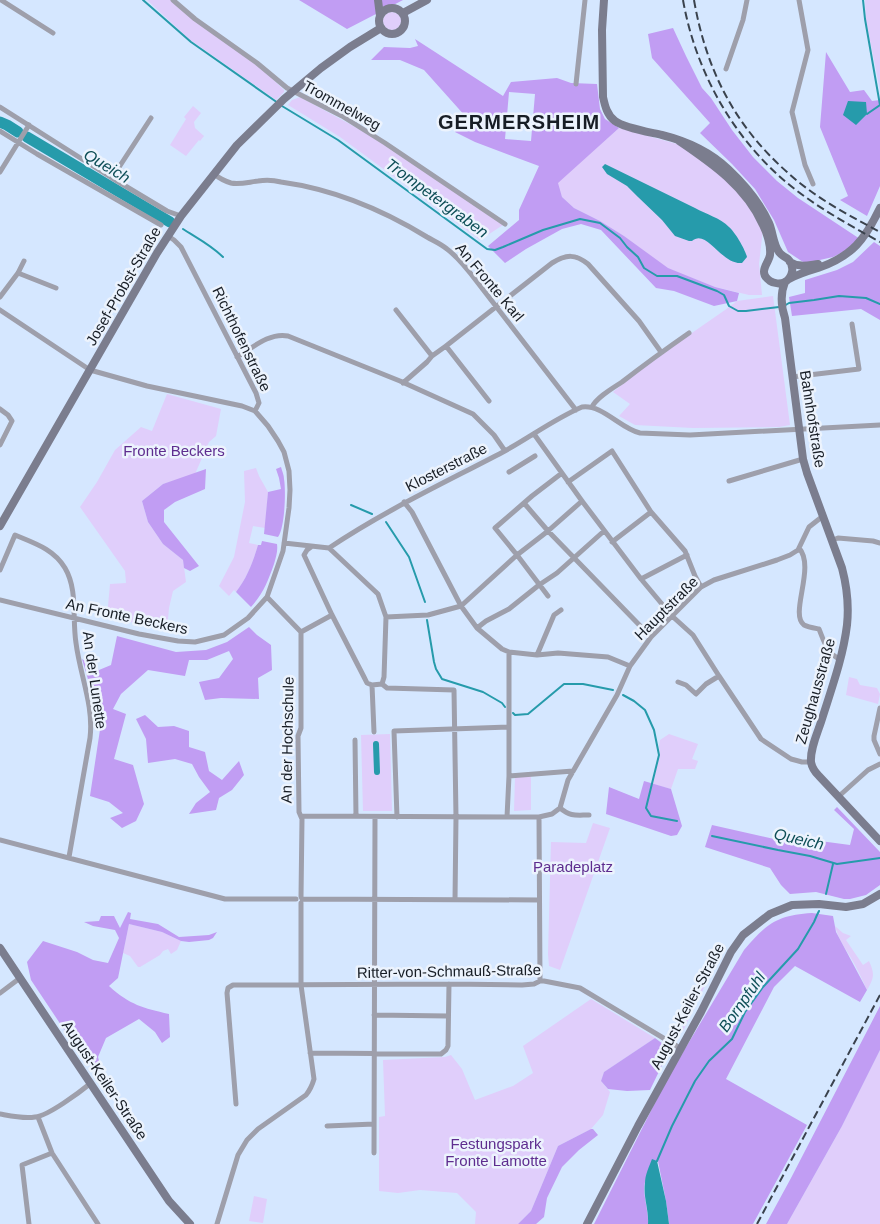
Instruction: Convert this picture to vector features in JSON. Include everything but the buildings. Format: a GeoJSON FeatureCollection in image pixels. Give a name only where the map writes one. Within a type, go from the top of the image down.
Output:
{"type":"FeatureCollection","features":[{"type":"Feature","properties":{"kind":"street"},"geometry":{"type":"LineString","coordinates":[[1,0],[53,33]]}},
{"type":"Feature","properties":{"kind":"street","name":"Trommelweg"},"geometry":{"type":"LineString","coordinates":[[173,0],[195,20],[257,63],[292,92],[342,116],[505,224]]}},
{"type":"Feature","properties":{"kind":"street"},"geometry":{"type":"LineString","coordinates":[[378,0],[381,28],[388,33],[396,34],[405,26],[405,17],[397,8],[385,10],[380,16]]}},
{"type":"Feature","properties":{"kind":"street"},"geometry":{"type":"LineString","coordinates":[[382,0],[391,8]]}},
{"type":"Feature","properties":{"kind":"street"},"geometry":{"type":"LineString","coordinates":[[403,13],[427,0]]}},
{"type":"Feature","properties":{"kind":"street"},"geometry":{"type":"LineString","coordinates":[[576,84],[585,0]]}},
{"type":"Feature","properties":{"kind":"street","name":"Bahnhofstraße"},"geometry":{"type":"LineString","coordinates":[[604,0],[602,74],[605,106],[609,114],[615,121],[624,125],[679,141],[704,152],[720,162],[745,187],[758,204],[769,224],[779,252],[787,260],[792,271],[781,300]]}},
{"type":"Feature","properties":{"kind":"street"},"geometry":{"type":"LineString","coordinates":[[726,68],[748,0]]}},
{"type":"Feature","properties":{"kind":"street"},"geometry":{"type":"LineString","coordinates":[[799,0],[808,50],[792,112],[805,165],[813,184]]}},
{"type":"Feature","properties":{"kind":"street","name":"Josef-Probst-Straße"},"geometry":{"type":"LineString","coordinates":[[0,526],[181,216],[237,145],[272,110],[301,84],[350,47],[381,28]]}},
{"type":"Feature","properties":{"kind":"street"},"geometry":{"type":"LineString","coordinates":[[0,107],[112,178],[181,216]]}},
{"type":"Feature","properties":{"kind":"street"},"geometry":{"type":"LineString","coordinates":[[112,178],[151,118]]}},
{"type":"Feature","properties":{"kind":"street"},"geometry":{"type":"LineString","coordinates":[[0,172],[29,125]]}},
{"type":"Feature","properties":{"kind":"street"},"geometry":{"type":"LineString","coordinates":[[0,131],[36,154],[162,225]]}},
{"type":"Feature","properties":{"kind":"street","name":"Bahnhofstraße"},"geometry":{"type":"LineString","coordinates":[[679,141],[716,167],[742,191],[754,207],[764,227],[770,246],[765,273],[769,280],[776,283],[785,318],[803,459],[832,540]]}},
{"type":"Feature","properties":{"kind":"street","name":"An Fronte Karl"},"geometry":{"type":"LineString","coordinates":[[214,174],[234,184],[276,181],[329,193],[392,217],[447,249],[466,267],[576,410]]}},
{"type":"Feature","properties":{"kind":"street"},"geometry":{"type":"LineString","coordinates":[[776,283],[846,255],[864,237],[880,208]]}},
{"type":"Feature","properties":{"kind":"street","name":"Richthofenstraße"},"geometry":{"type":"LineString","coordinates":[[168,236],[181,248],[258,398],[259,403],[255,411],[268,426],[284,452],[289,471],[289,508],[284,543]]}},
{"type":"Feature","properties":{"kind":"street"},"geometry":{"type":"LineString","coordinates":[[403,383],[432,356],[552,263],[562,258],[575,256],[588,264],[615,294],[639,321],[661,352]]}},
{"type":"Feature","properties":{"kind":"street"},"geometry":{"type":"LineString","coordinates":[[769,259],[777,256],[794,265],[802,266],[835,261]]}},
{"type":"Feature","properties":{"kind":"street"},"geometry":{"type":"LineString","coordinates":[[0,297],[18,273],[24,261]]}},
{"type":"Feature","properties":{"kind":"street"},"geometry":{"type":"LineString","coordinates":[[18,273],[56,288]]}},
{"type":"Feature","properties":{"kind":"street"},"geometry":{"type":"LineString","coordinates":[[0,310],[90,370],[147,386],[242,406],[255,411]]}},
{"type":"Feature","properties":{"kind":"street"},"geometry":{"type":"LineString","coordinates":[[396,310],[432,356]]}},
{"type":"Feature","properties":{"kind":"street"},"geometry":{"type":"LineString","coordinates":[[792,377],[859,369],[852,324]]}},
{"type":"Feature","properties":{"kind":"street"},"geometry":{"type":"LineString","coordinates":[[689,333],[597,400],[592,407],[633,431],[640,433],[690,436],[880,425]]}},
{"type":"Feature","properties":{"kind":"street"},"geometry":{"type":"LineString","coordinates":[[237,357],[269,338],[282,335],[302,341],[473,414],[494,435],[505,451]]}},
{"type":"Feature","properties":{"kind":"street"},"geometry":{"type":"LineString","coordinates":[[446,346],[489,401]]}},
{"type":"Feature","properties":{"kind":"street","name":"Klosterstraße"},"geometry":{"type":"LineString","coordinates":[[329,548],[404,502],[505,451],[576,410],[582,407],[592,407]]}},
{"type":"Feature","properties":{"kind":"street"},"geometry":{"type":"LineString","coordinates":[[0,409],[12,421],[0,445]]}},
{"type":"Feature","properties":{"kind":"street"},"geometry":{"type":"LineString","coordinates":[[534,434],[641,579],[672,616],[693,635],[760,738],[791,759],[811,762],[816,772],[880,841]]}},
{"type":"Feature","properties":{"kind":"street"},"geometry":{"type":"LineString","coordinates":[[568,482],[612,451],[651,512],[688,555],[695,576],[701,586]]}},
{"type":"Feature","properties":{"kind":"street"},"geometry":{"type":"LineString","coordinates":[[509,472],[535,456]]}},
{"type":"Feature","properties":{"kind":"street"},"geometry":{"type":"LineString","coordinates":[[729,482],[803,459]]}},
{"type":"Feature","properties":{"kind":"street"},"geometry":{"type":"LineString","coordinates":[[548,596],[496,528],[562,473]]}},
{"type":"Feature","properties":{"kind":"street"},"geometry":{"type":"LineString","coordinates":[[386,618],[428,615],[461,606],[582,500]]}},
{"type":"Feature","properties":{"kind":"street"},"geometry":{"type":"LineString","coordinates":[[404,502],[412,512],[461,606],[477,628],[502,649],[509,652],[608,657],[630,666]]}},
{"type":"Feature","properties":{"kind":"street"},"geometry":{"type":"LineString","coordinates":[[524,503],[548,531],[652,637]]}},
{"type":"Feature","properties":{"kind":"street"},"geometry":{"type":"LineString","coordinates":[[612,542],[651,512]]}},
{"type":"Feature","properties":{"kind":"street"},"geometry":{"type":"LineString","coordinates":[[823,516],[809,527],[799,548],[804,554],[805,560],[799,609],[800,620],[804,625],[819,629],[828,651],[840,659]]}},
{"type":"Feature","properties":{"kind":"street"},"geometry":{"type":"LineString","coordinates":[[477,628],[509,609],[556,573],[604,531]]}},
{"type":"Feature","properties":{"kind":"street","name":"An der Lunette"},"geometry":{"type":"LineString","coordinates":[[0,570],[15,535],[50,551],[59,559],[65,568],[73,589],[76,641],[92,725],[69,857]]}},
{"type":"Feature","properties":{"kind":"street"},"geometry":{"type":"LineString","coordinates":[[832,540],[838,538],[880,543]]}},
{"type":"Feature","properties":{"kind":"street","name":"Zeughausstraße"},"geometry":{"type":"LineString","coordinates":[[811,762],[813,749],[837,672],[847,625],[846,583],[832,540]]}},
{"type":"Feature","properties":{"kind":"street"},"geometry":{"type":"LineString","coordinates":[[284,543],[329,548],[378,594],[386,618],[384,677],[382,684]]}},
{"type":"Feature","properties":{"kind":"street","name":"An Fronte Beckers"},"geometry":{"type":"LineString","coordinates":[[0,600],[139,634],[178,641],[196,642],[224,635],[248,618],[268,597],[284,543]]}},
{"type":"Feature","properties":{"kind":"street"},"geometry":{"type":"LineString","coordinates":[[312,546],[304,555],[332,616],[367,683],[372,685],[382,684],[387,688],[454,690],[456,729],[455,900]]}},
{"type":"Feature","properties":{"kind":"street","name":"Hauptstraße"},"geometry":{"type":"LineString","coordinates":[[560,808],[567,783],[573,771],[617,695],[630,666],[652,637],[701,586],[790,555],[799,548]]}},
{"type":"Feature","properties":{"kind":"street"},"geometry":{"type":"LineString","coordinates":[[641,579],[688,555]]}},
{"type":"Feature","properties":{"kind":"street"},"geometry":{"type":"LineString","coordinates":[[268,597],[301,632],[332,616]]}},
{"type":"Feature","properties":{"kind":"street"},"geometry":{"type":"LineString","coordinates":[[538,654],[554,614],[561,610]]}},
{"type":"Feature","properties":{"kind":"street","name":"An der Hochschule"},"geometry":{"type":"LineString","coordinates":[[217,1224],[238,1155],[247,1140],[258,1129],[306,1095],[314,1079],[301,985],[300,899],[302,819],[299,812],[298,736],[301,728],[301,632]]}},
{"type":"Feature","properties":{"kind":"street"},"geometry":{"type":"LineString","coordinates":[[507,817],[509,776],[509,652]]}},
{"type":"Feature","properties":{"kind":"street"},"geometry":{"type":"LineString","coordinates":[[678,682],[686,685],[696,694],[706,684],[719,676]]}},
{"type":"Feature","properties":{"kind":"street"},"geometry":{"type":"LineString","coordinates":[[372,685],[374,732]]}},
{"type":"Feature","properties":{"kind":"street"},"geometry":{"type":"LineString","coordinates":[[880,708],[874,736],[880,754]]}},
{"type":"Feature","properties":{"kind":"street"},"geometry":{"type":"LineString","coordinates":[[397,817],[394,731],[509,727]]}},
{"type":"Feature","properties":{"kind":"street"},"geometry":{"type":"LineString","coordinates":[[355,740],[356,816]]}},
{"type":"Feature","properties":{"kind":"street"},"geometry":{"type":"LineString","coordinates":[[838,797],[868,770],[880,764]]}},
{"type":"Feature","properties":{"kind":"street"},"geometry":{"type":"LineString","coordinates":[[509,776],[573,771]]}},
{"type":"Feature","properties":{"kind":"street"},"geometry":{"type":"LineString","coordinates":[[301,816],[539,817],[552,814],[560,808],[572,815],[589,815]]}},
{"type":"Feature","properties":{"kind":"street"},"geometry":{"type":"LineString","coordinates":[[374,1153],[375,817]]}},
{"type":"Feature","properties":{"kind":"street"},"geometry":{"type":"LineString","coordinates":[[539,817],[540,981]]}},
{"type":"Feature","properties":{"kind":"street"},"geometry":{"type":"LineString","coordinates":[[0,840],[225,900],[375,898],[539,900]]}},
{"type":"Feature","properties":{"kind":"street","name":"August-Keiler-Straße"},"geometry":{"type":"LineString","coordinates":[[586,1224],[742,935],[770,914],[792,905],[819,904],[846,907],[863,904],[880,894]]}},
{"type":"Feature","properties":{"kind":"street","name":"August-Keiler-Straße"},"geometry":{"type":"LineString","coordinates":[[0,948],[170,1201],[190,1224]]}},
{"type":"Feature","properties":{"kind":"street"},"geometry":{"type":"LineString","coordinates":[[0,993],[20,978]]}},
{"type":"Feature","properties":{"kind":"street","name":"Ritter-von-Schmauß-Straße"},"geometry":{"type":"LineString","coordinates":[[236,1104],[227,1006],[227,993],[230,986],[375,984],[530,985],[540,981],[582,989],[680,1048]]}},
{"type":"Feature","properties":{"kind":"street"},"geometry":{"type":"LineString","coordinates":[[310,1054],[441,1054],[448,1046],[449,984]]}},
{"type":"Feature","properties":{"kind":"street"},"geometry":{"type":"LineString","coordinates":[[374,1015],[448,1016]]}},
{"type":"Feature","properties":{"kind":"street"},"geometry":{"type":"LineString","coordinates":[[0,1114],[38,1117],[92,1083]]}},
{"type":"Feature","properties":{"kind":"street"},"geometry":{"type":"LineString","coordinates":[[38,1117],[52,1153],[98,1224]]}},
{"type":"Feature","properties":{"kind":"street"},"geometry":{"type":"LineString","coordinates":[[327,1126],[374,1124]]}},
{"type":"Feature","properties":{"kind":"street"},"geometry":{"type":"LineString","coordinates":[[29,1224],[22,1165],[52,1153]]}},
{"type":"Feature","properties":{"kind":"green space"},"geometry":{"type":"Polygon","coordinates":[[[147,0],[171,0],[257,64],[284,92],[276,100],[189,39],[147,0]]]}},
{"type":"Feature","properties":{"kind":"green space"},"geometry":{"type":"Polygon","coordinates":[[[865,0],[880,0],[880,90],[866,20],[865,0]]]}},
{"type":"Feature","properties":{"kind":"green space"},"geometry":{"type":"Polygon","coordinates":[[[392,12],[398,15],[401,21],[398,27],[392,30],[386,27],[383,21],[386,15],[392,12]]]}},
{"type":"Feature","properties":{"kind":"green space"},"geometry":{"type":"Polygon","coordinates":[[[300,97],[379,140],[503,225],[480,240],[340,137],[288,105],[292,100],[300,97]]]}},
{"type":"Feature","properties":{"kind":"green space"},"geometry":{"type":"Polygon","coordinates":[[[193,106],[201,113],[194,122],[195,128],[204,136],[186,156],[170,145],[186,119],[184,117],[193,106]]]}},
{"type":"Feature","properties":{"kind":"green space"},"geometry":{"type":"Polygon","coordinates":[[[619,128],[677,144],[700,158],[740,192],[763,229],[759,264],[762,295],[749,295],[715,287],[667,268],[624,236],[574,208],[562,197],[557,183],[619,128]]]}},
{"type":"Feature","properties":{"kind":"green space"},"geometry":{"type":"Polygon","coordinates":[[[773,296],[790,425],[779,427],[693,428],[635,425],[619,416],[630,404],[613,392],[650,362],[737,301],[773,296]]]}},
{"type":"Feature","properties":{"kind":"green space","name":"Fronte Beckers"},"geometry":{"type":"Polygon","coordinates":[[[167,394],[221,409],[216,436],[209,442],[195,474],[163,484],[142,501],[148,522],[163,544],[183,560],[186,582],[173,591],[167,630],[107,617],[110,584],[126,583],[125,571],[80,507],[115,450],[141,427],[152,431],[167,394]]]}},
{"type":"Feature","properties":{"kind":"green space"},"geometry":{"type":"Polygon","coordinates":[[[256,468],[268,492],[265,528],[253,526],[249,543],[258,545],[254,558],[240,587],[229,596],[219,586],[234,557],[245,502],[244,471],[256,468]]]}},
{"type":"Feature","properties":{"kind":"green space"},"geometry":{"type":"Polygon","coordinates":[[[849,677],[857,679],[860,685],[877,688],[880,694],[878,704],[846,695],[849,677]]]}},
{"type":"Feature","properties":{"kind":"green space"},"geometry":{"type":"Polygon","coordinates":[[[390,734],[392,811],[363,811],[361,735],[390,734]]]}},
{"type":"Feature","properties":{"kind":"green space"},"geometry":{"type":"Polygon","coordinates":[[[669,734],[698,744],[692,759],[698,761],[695,769],[678,769],[671,789],[653,784],[660,754],[660,740],[669,734]]]}},
{"type":"Feature","properties":{"kind":"green space"},"geometry":{"type":"Polygon","coordinates":[[[515,777],[531,777],[531,810],[514,811],[515,777]]]}},
{"type":"Feature","properties":{"kind":"green space","name":"Paradeplatz"},"geometry":{"type":"Polygon","coordinates":[[[593,823],[610,828],[560,970],[549,966],[548,954],[551,842],[586,843],[593,823]]]}},
{"type":"Feature","properties":{"kind":"green space"},"geometry":{"type":"Polygon","coordinates":[[[129,924],[162,932],[181,941],[177,950],[171,954],[168,949],[138,967],[130,956],[123,953],[129,924]]]}},
{"type":"Feature","properties":{"kind":"green space"},"geometry":{"type":"Polygon","coordinates":[[[835,926],[843,933],[851,936],[846,940],[863,965],[869,961],[873,976],[867,990],[840,939],[835,926]]]}},
{"type":"Feature","properties":{"kind":"green space"},"geometry":{"type":"Polygon","coordinates":[[[713,959],[717,961],[681,1032],[705,967],[710,969],[713,959]]]}},
{"type":"Feature","properties":{"kind":"green space","name":"Festungspark Fronte Lamotte"},"geometry":{"type":"Polygon","coordinates":[[[591,999],[655,1038],[604,1072],[601,1081],[610,1092],[603,1115],[591,1129],[558,1146],[531,1211],[518,1224],[475,1224],[476,1212],[457,1193],[420,1190],[398,1193],[379,1191],[379,1117],[385,1116],[383,1060],[445,1057],[451,1055],[462,1069],[475,1100],[513,1086],[533,1073],[523,1046],[591,999]]]}},
{"type":"Feature","properties":{"kind":"green space"},"geometry":{"type":"Polygon","coordinates":[[[880,1050],[880,1224],[787,1224],[842,1126],[880,1050]]]}},
{"type":"Feature","properties":{"kind":"green space"},"geometry":{"type":"Polygon","coordinates":[[[254,1196],[267,1199],[263,1223],[249,1221],[254,1196]]]}},
{"type":"Feature","properties":{"kind":"shaded area"},"geometry":{"type":"Polygon","coordinates":[[[299,0],[403,0],[347,29],[299,0]]]}},
{"type":"Feature","properties":{"kind":"shaded area"},"geometry":{"type":"Polygon","coordinates":[[[673,28],[702,88],[753,157],[777,181],[798,198],[860,239],[851,248],[833,257],[811,262],[803,262],[788,252],[774,220],[755,189],[700,133],[710,123],[652,58],[648,34],[673,28]]]}},
{"type":"Feature","properties":{"kind":"shaded area"},"geometry":{"type":"Polygon","coordinates":[[[415,39],[503,96],[511,82],[557,78],[571,83],[597,84],[600,109],[605,119],[619,128],[558,183],[562,197],[574,208],[624,236],[668,268],[715,287],[739,293],[737,301],[714,306],[674,291],[656,288],[601,230],[581,224],[562,229],[505,263],[488,246],[519,220],[519,210],[539,166],[475,142],[455,132],[466,117],[424,70],[400,60],[371,60],[384,47],[410,48],[418,46],[415,39]],[[509,92],[505,139],[531,141],[535,94],[509,92]]]}},
{"type":"Feature","properties":{"kind":"shaded area"},"geometry":{"type":"Polygon","coordinates":[[[826,52],[850,92],[864,90],[872,101],[880,100],[880,186],[867,216],[840,200],[848,196],[820,127],[826,52]]]}},
{"type":"Feature","properties":{"kind":"shaded area"},"geometry":{"type":"Polygon","coordinates":[[[874,242],[880,246],[880,320],[861,309],[792,316],[789,297],[805,293],[805,280],[837,270],[853,262],[874,242]]]}},
{"type":"Feature","properties":{"kind":"shaded area"},"geometry":{"type":"Polygon","coordinates":[[[281,467],[285,484],[285,500],[284,518],[278,537],[264,534],[268,492],[281,489],[276,469],[281,467]]]}},
{"type":"Feature","properties":{"kind":"shaded area"},"geometry":{"type":"Polygon","coordinates":[[[206,469],[205,489],[175,502],[164,510],[164,522],[199,566],[190,571],[184,568],[183,560],[163,544],[148,522],[142,501],[163,484],[206,469]]]}},
{"type":"Feature","properties":{"kind":"shaded area"},"geometry":{"type":"Polygon","coordinates":[[[262,541],[277,544],[277,554],[265,587],[251,607],[236,592],[252,564],[258,545],[261,545],[262,541]]]}},
{"type":"Feature","properties":{"kind":"shaded area"},"geometry":{"type":"Polygon","coordinates":[[[249,627],[271,645],[272,670],[258,678],[259,699],[221,698],[205,700],[199,682],[219,678],[233,659],[229,651],[207,660],[189,660],[185,676],[148,670],[121,694],[113,709],[126,714],[114,759],[133,765],[144,804],[136,821],[122,828],[110,818],[123,813],[109,802],[90,796],[101,723],[82,659],[99,670],[111,665],[117,636],[176,652],[206,650],[227,642],[249,627]]]}},
{"type":"Feature","properties":{"kind":"shaded area"},"geometry":{"type":"Polygon","coordinates":[[[145,715],[158,727],[174,726],[189,731],[189,747],[205,752],[209,771],[222,780],[239,761],[244,775],[232,790],[219,798],[216,810],[189,814],[196,803],[210,792],[192,764],[175,759],[148,763],[146,739],[136,719],[145,715]]]}},
{"type":"Feature","properties":{"kind":"shaded area"},"geometry":{"type":"Polygon","coordinates":[[[644,781],[671,789],[682,826],[677,835],[671,836],[606,814],[609,787],[639,799],[644,781]]]}},
{"type":"Feature","properties":{"kind":"shaded area"},"geometry":{"type":"Polygon","coordinates":[[[837,807],[880,852],[880,885],[866,895],[844,899],[816,892],[790,894],[781,885],[770,868],[705,847],[712,825],[783,841],[790,837],[850,845],[854,829],[834,810],[837,807]]]}},
{"type":"Feature","properties":{"kind":"shaded area"},"geometry":{"type":"Polygon","coordinates":[[[128,912],[131,913],[130,919],[158,924],[179,937],[209,935],[217,932],[209,940],[189,942],[181,941],[162,932],[129,924],[118,978],[109,986],[124,998],[137,1005],[169,1014],[170,1037],[162,1043],[155,1032],[139,1019],[106,1038],[98,1057],[101,1068],[97,1070],[69,1037],[31,980],[27,962],[43,941],[77,952],[93,960],[108,963],[119,938],[115,930],[93,926],[84,922],[99,921],[101,916],[114,916],[120,928],[128,912]]]}},
{"type":"Feature","properties":{"kind":"shaded area"},"geometry":{"type":"Polygon","coordinates":[[[812,913],[833,916],[836,932],[867,990],[860,1002],[795,966],[774,987],[726,1079],[807,1125],[753,1224],[669,1224],[658,1161],[648,1174],[645,1182],[644,1192],[648,1224],[594,1224],[667,1079],[744,950],[773,922],[790,916],[812,913]]]}},
{"type":"Feature","properties":{"kind":"shaded area"},"geometry":{"type":"Polygon","coordinates":[[[880,1006],[880,1050],[842,1126],[787,1224],[766,1224],[791,1178],[880,1006]]]}},
{"type":"Feature","properties":{"kind":"shaded area"},"geometry":{"type":"Polygon","coordinates":[[[655,1038],[663,1044],[666,1057],[650,1090],[627,1091],[608,1089],[601,1081],[604,1072],[655,1038]]]}},
{"type":"Feature","properties":{"kind":"shaded area"},"geometry":{"type":"Polygon","coordinates":[[[591,1129],[598,1135],[562,1167],[547,1198],[544,1217],[536,1224],[518,1224],[531,1211],[558,1146],[591,1129]]]}},
{"type":"Feature","properties":{"kind":"water"},"geometry":{"type":"Polygon","coordinates":[[[848,101],[866,102],[867,114],[856,125],[843,115],[848,101]]]}},
{"type":"Feature","properties":{"kind":"water"},"geometry":{"type":"Polygon","coordinates":[[[605,164],[721,221],[734,233],[747,257],[742,263],[734,262],[727,259],[703,239],[698,238],[689,241],[675,236],[662,220],[627,186],[607,174],[602,167],[605,164]]]}},
{"type":"Feature","properties":{"kind":"water"},"geometry":{"type":"Polygon","coordinates":[[[652,1159],[657,1161],[669,1224],[648,1224],[645,1180],[652,1159]]]}},
{"type":"Feature","properties":{"kind":"waterway","name":"Trompetergraben"},"geometry":{"type":"LineString","coordinates":[[143,0],[191,42],[278,103]]}},
{"type":"Feature","properties":{"kind":"waterway"},"geometry":{"type":"LineString","coordinates":[[863,0],[880,105],[867,114]]}},
{"type":"Feature","properties":{"kind":"waterway","name":"Trompetergraben"},"geometry":{"type":"LineString","coordinates":[[282,106],[338,140],[487,249],[495,250],[543,230],[580,219],[600,223],[620,238],[638,257],[644,268],[657,276],[677,276],[717,291],[724,295],[729,306],[738,311],[779,307]]}},
{"type":"Feature","properties":{"kind":"waterway","name":"Queich"},"geometry":{"type":"LineString","coordinates":[[0,122],[18,132]]}},
{"type":"Feature","properties":{"kind":"waterway","name":"Queich"},"geometry":{"type":"LineString","coordinates":[[27,137],[170,222]]}},
{"type":"Feature","properties":{"kind":"waterway","name":"Queich"},"geometry":{"type":"LineString","coordinates":[[183,229],[209,245],[223,257]]}},
{"type":"Feature","properties":{"kind":"waterway","name":"Trompetergraben"},"geometry":{"type":"LineString","coordinates":[[784,306],[789,303],[839,296],[866,298],[880,304]]}},
{"type":"Feature","properties":{"kind":"waterway","name":"Queich"},"geometry":{"type":"LineString","coordinates":[[351,505],[372,514]]}},
{"type":"Feature","properties":{"kind":"waterway","name":"Queich"},"geometry":{"type":"LineString","coordinates":[[386,522],[409,557],[425,602]]}},
{"type":"Feature","properties":{"kind":"waterway","name":"Queich"},"geometry":{"type":"LineString","coordinates":[[427,620],[434,662],[442,679],[483,692],[502,703],[505,707]]}},
{"type":"Feature","properties":{"kind":"waterway","name":"Queich"},"geometry":{"type":"LineString","coordinates":[[513,713],[515,715],[528,714],[564,684],[583,684],[613,690]]}},
{"type":"Feature","properties":{"kind":"waterway","name":"Queich"},"geometry":{"type":"LineString","coordinates":[[623,695],[645,710],[654,730],[659,755],[646,808],[651,816],[677,821]]}},
{"type":"Feature","properties":{"kind":"waterway"},"geometry":{"type":"LineString","coordinates":[[376,744],[377,772]]}},
{"type":"Feature","properties":{"kind":"waterway","name":"Queich"},"geometry":{"type":"LineString","coordinates":[[712,836],[810,856],[837,864],[880,858]]}},
{"type":"Feature","properties":{"kind":"waterway","name":"Bornpfuhl"},"geometry":{"type":"LineString","coordinates":[[826,894],[833,864]]}},
{"type":"Feature","properties":{"kind":"waterway","name":"Bornpfuhl"},"geometry":{"type":"LineString","coordinates":[[657,1161],[695,1081],[709,1061],[732,1039],[745,1012],[763,987],[798,949],[819,911]]}},
{"type":"Feature","properties":{"kind":"railway"},"geometry":{"type":"LineString","coordinates":[[683,0],[689,28],[709,81],[737,129],[774,172],[796,190],[837,218],[880,242]]}},
{"type":"Feature","properties":{"kind":"railway"},"geometry":{"type":"LineString","coordinates":[[694,0],[699,25],[715,72],[737,115],[752,135],[768,154],[808,190],[880,232]]}},
{"type":"Feature","properties":{"kind":"railway"},"geometry":{"type":"LineString","coordinates":[[757,1224],[880,995]]}},
{"type":"Feature","properties":{"kind":"district","name":"GERMERSHEIM"},"geometry":{"type":"Point","coordinates":[519,122]}}]}
